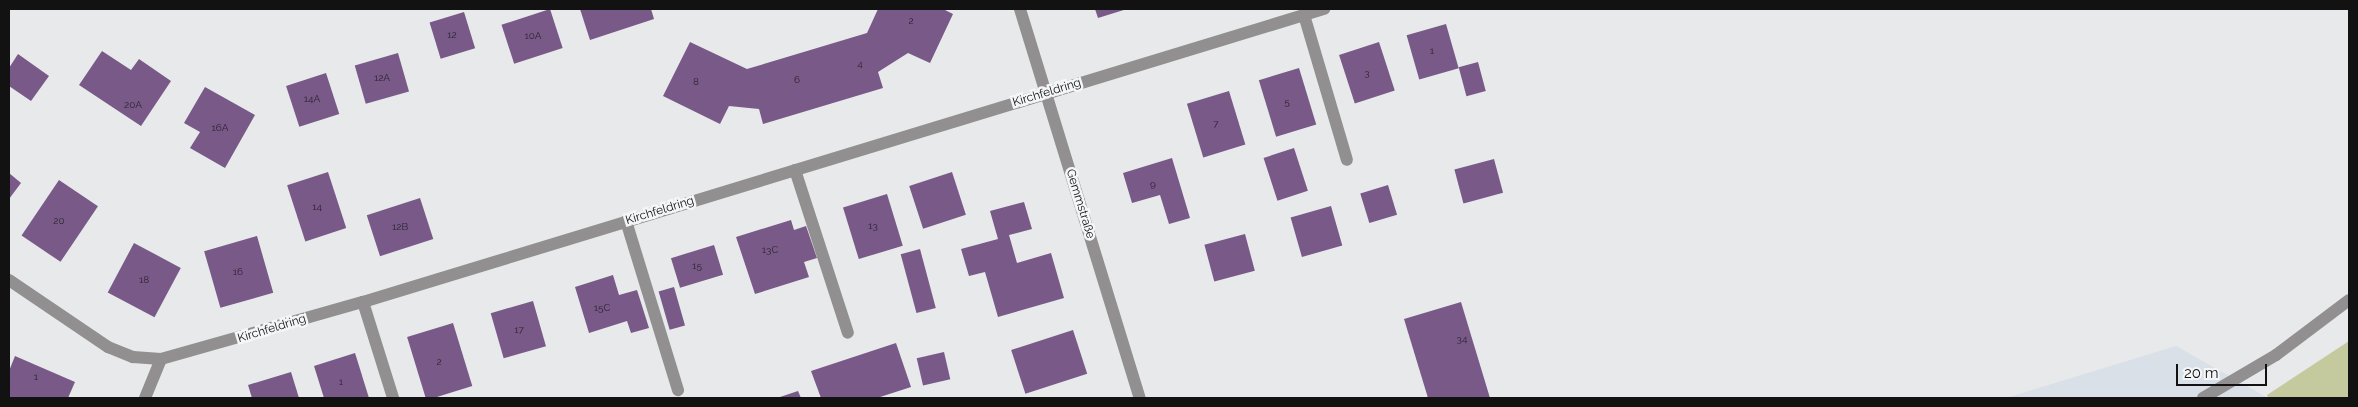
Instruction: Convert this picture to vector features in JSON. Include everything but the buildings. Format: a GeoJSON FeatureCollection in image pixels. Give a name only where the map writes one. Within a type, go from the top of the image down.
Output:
{"type":"FeatureCollection","features":[{"type":"Feature","properties":{"kind":"street","name":"Gemmstraße"},"geometry":{"type":"LineString","coordinates":[[1020,9],[1140,398]]}},
{"type":"Feature","properties":{"kind":"street","name":"Kirchfeldring"},"geometry":{"type":"LineString","coordinates":[[9,280],[108,347],[133,358],[161,359],[363,302],[1324,9]]}},
{"type":"Feature","properties":{"kind":"street"},"geometry":{"type":"LineString","coordinates":[[1304,15],[1347,160]]}},
{"type":"Feature","properties":{"kind":"street"},"geometry":{"type":"LineString","coordinates":[[795,170],[848,333]]}},
{"type":"Feature","properties":{"kind":"street"},"geometry":{"type":"LineString","coordinates":[[626,222],[678,390]]}},
{"type":"Feature","properties":{"kind":"street"},"geometry":{"type":"LineString","coordinates":[[2202,398],[2276,355],[2349,300]]}},
{"type":"Feature","properties":{"kind":"street"},"geometry":{"type":"LineString","coordinates":[[363,302],[393,398]]}},
{"type":"Feature","properties":{"kind":"street"},"geometry":{"type":"LineString","coordinates":[[145,398],[161,359]]}},
{"type":"Feature","properties":{"kind":"shaded area"},"geometry":{"type":"Polygon","coordinates":[[[2176,346],[2268,398],[2006,398],[2176,346]]]}},
{"type":"Feature","properties":{"kind":"green space"},"geometry":{"type":"Polygon","coordinates":[[[2349,341],[2349,398],[2268,398],[2267,395],[2349,341]]]}}]}
